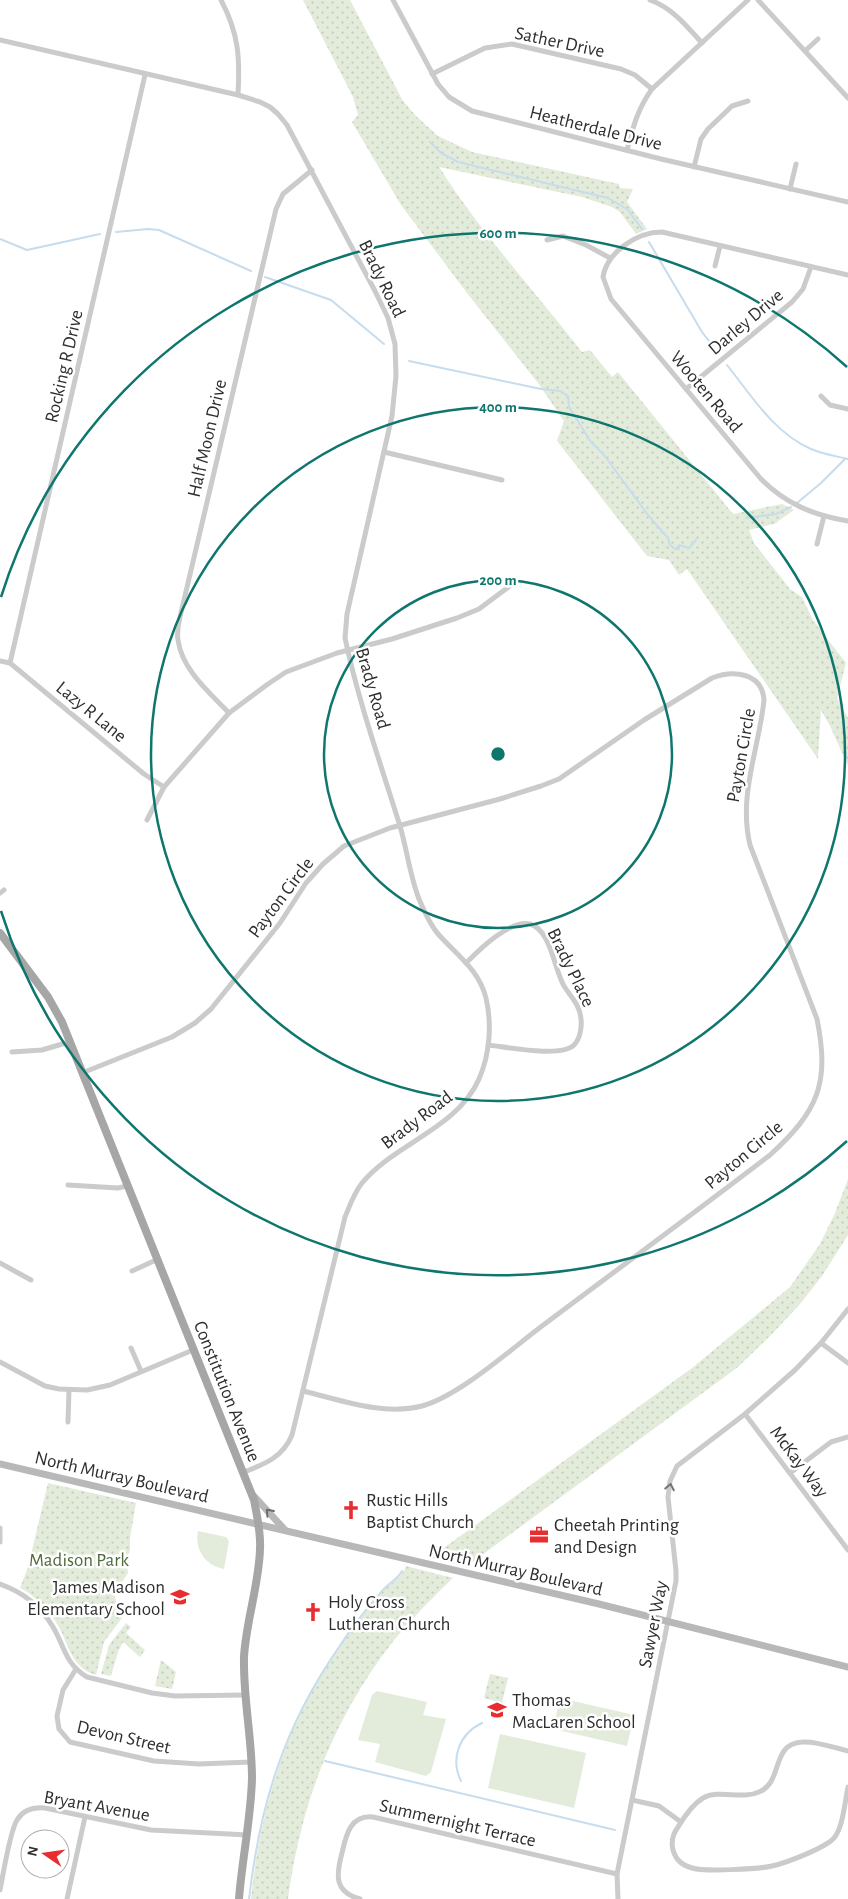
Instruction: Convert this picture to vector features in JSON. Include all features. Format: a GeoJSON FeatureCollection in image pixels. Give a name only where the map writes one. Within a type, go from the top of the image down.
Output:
{"type":"FeatureCollection","features":[{"type":"Feature","properties":{"kind":"main road","name":"Constitution Avenue"},"geometry":{"type":"LineString","coordinates":[[0,933],[48,997],[62,1022],[156,1260],[252,1494],[260,1538],[259,1561],[245,1644],[245,1695],[252,1762],[248,1835],[239,1899]]}},
{"type":"Feature","properties":{"kind":"main road","name":"North Murray Boulevard"},"geometry":{"type":"LineString","coordinates":[[0,1464],[796,1652],[848,1667]]}},
{"type":"Feature","properties":{"kind":"main road"},"geometry":{"type":"LineString","coordinates":[[252,1494],[285,1531]]}},
{"type":"Feature","properties":{"kind":"street"},"geometry":{"type":"LineString","coordinates":[[222,0],[236,35],[239,50],[238,95]]}},
{"type":"Feature","properties":{"kind":"street","name":"Heatherdale Drive"},"geometry":{"type":"LineString","coordinates":[[393,0],[432,74],[449,97],[472,111],[694,167],[848,202]]}},
{"type":"Feature","properties":{"kind":"street"},"geometry":{"type":"LineString","coordinates":[[650,0],[665,6],[674,13],[702,43]]}},
{"type":"Feature","properties":{"kind":"street"},"geometry":{"type":"LineString","coordinates":[[627,150],[636,115],[652,89],[748,0]]}},
{"type":"Feature","properties":{"kind":"street"},"geometry":{"type":"LineString","coordinates":[[758,0],[848,98]]}},
{"type":"Feature","properties":{"kind":"street"},"geometry":{"type":"LineString","coordinates":[[804,51],[818,39]]}},
{"type":"Feature","properties":{"kind":"street","name":"Brady Road"},"geometry":{"type":"LineString","coordinates":[[0,40],[238,95],[260,102],[278,114],[295,139],[312,170],[375,291],[392,331],[395,344],[396,376],[392,416],[346,614],[345,638],[400,826],[416,891],[438,934],[466,963],[480,982],[486,997],[489,1027],[488,1045],[479,1079],[466,1100],[444,1120],[382,1163],[355,1192],[345,1217],[292,1435],[285,1450],[270,1460],[244,1472]]}},
{"type":"Feature","properties":{"kind":"street","name":"Sather Drive"},"geometry":{"type":"LineString","coordinates":[[432,74],[486,48],[512,44],[621,69],[635,75],[652,89]]}},
{"type":"Feature","properties":{"kind":"street","name":"Rocking R Drive"},"geometry":{"type":"LineString","coordinates":[[10,663],[145,75]]}},
{"type":"Feature","properties":{"kind":"street"},"geometry":{"type":"LineString","coordinates":[[694,167],[701,140],[708,129],[732,106],[748,101]]}},
{"type":"Feature","properties":{"kind":"street"},"geometry":{"type":"LineString","coordinates":[[790,189],[796,164]]}},
{"type":"Feature","properties":{"kind":"street","name":"Half Moon Drive"},"geometry":{"type":"LineString","coordinates":[[229,713],[202,684],[184,659],[178,640],[180,617],[276,209],[283,194],[312,170]]}},
{"type":"Feature","properties":{"kind":"street"},"geometry":{"type":"LineString","coordinates":[[546,240],[563,236],[586,245],[610,258],[620,249],[645,234],[654,232],[671,234],[848,276]]}},
{"type":"Feature","properties":{"kind":"street"},"geometry":{"type":"LineString","coordinates":[[715,266],[720,246]]}},
{"type":"Feature","properties":{"kind":"street","name":"Wooten Road"},"geometry":{"type":"LineString","coordinates":[[610,258],[603,277],[611,299],[768,487],[784,500],[824,516],[848,521]]}},
{"type":"Feature","properties":{"kind":"street","name":"Darley Drive"},"geometry":{"type":"LineString","coordinates":[[686,389],[792,302],[804,288],[811,267]]}},
{"type":"Feature","properties":{"kind":"street"},"geometry":{"type":"LineString","coordinates":[[821,396],[830,404],[848,409]]}},
{"type":"Feature","properties":{"kind":"street"},"geometry":{"type":"LineString","coordinates":[[384,452],[502,480]]}},
{"type":"Feature","properties":{"kind":"street"},"geometry":{"type":"LineString","coordinates":[[817,544],[824,516]]}},
{"type":"Feature","properties":{"kind":"street"},"geometry":{"type":"LineString","coordinates":[[147,820],[164,787],[229,713],[286,672],[336,653],[392,639],[457,618],[479,609],[511,585]]}},
{"type":"Feature","properties":{"kind":"street","name":"Lazy R Lane"},"geometry":{"type":"LineString","coordinates":[[0,661],[10,663],[138,768],[164,787]]}},
{"type":"Feature","properties":{"kind":"street","name":"Payton Circle"},"geometry":{"type":"LineString","coordinates":[[82,1073],[172,1037],[196,1023],[211,1009],[280,923],[306,883],[323,864],[344,846],[400,826],[500,799],[552,782],[644,720],[712,678],[728,673],[736,673],[752,679],[761,688],[764,700],[745,808],[747,835],[817,1019],[823,1058],[820,1085],[811,1108],[790,1137],[770,1155],[580,1299],[448,1395],[422,1406],[393,1409],[359,1405],[302,1391]]}},
{"type":"Feature","properties":{"kind":"street","name":"Brady Place"},"geometry":{"type":"LineString","coordinates":[[466,963],[484,945],[517,924],[531,924],[537,928],[547,941],[563,985],[577,1003],[580,1011],[581,1020],[577,1041],[566,1050],[553,1051],[488,1045]]}},
{"type":"Feature","properties":{"kind":"street"},"geometry":{"type":"LineString","coordinates":[[12,1052],[42,1050],[70,1042]]}},
{"type":"Feature","properties":{"kind":"street"},"geometry":{"type":"LineString","coordinates":[[68,1185],[118,1188],[127,1186]]}},
{"type":"Feature","properties":{"kind":"street"},"geometry":{"type":"LineString","coordinates":[[132,1270],[156,1260]]}},
{"type":"Feature","properties":{"kind":"street"},"geometry":{"type":"LineString","coordinates":[[0,1263],[32,1280]]}},
{"type":"Feature","properties":{"kind":"street","name":"Sawyer Way"},"geometry":{"type":"LineString","coordinates":[[618,1899],[618,1874],[668,1622],[676,1571],[668,1497],[670,1481],[677,1466],[684,1459],[745,1414],[795,1370],[821,1343],[848,1309]]}},
{"type":"Feature","properties":{"kind":"street"},"geometry":{"type":"LineString","coordinates":[[821,1343],[848,1363]]}},
{"type":"Feature","properties":{"kind":"street"},"geometry":{"type":"LineString","coordinates":[[131,1348],[141,1371]]}},
{"type":"Feature","properties":{"kind":"street"},"geometry":{"type":"LineString","coordinates":[[0,1362],[45,1386],[69,1390],[94,1390],[193,1350]]}},
{"type":"Feature","properties":{"kind":"street"},"geometry":{"type":"LineString","coordinates":[[68,1422],[69,1390]]}},
{"type":"Feature","properties":{"kind":"street","name":"McKay Way"},"geometry":{"type":"LineString","coordinates":[[745,1414],[848,1550]]}},
{"type":"Feature","properties":{"kind":"street"},"geometry":{"type":"LineString","coordinates":[[790,1473],[831,1442],[848,1436]]}},
{"type":"Feature","properties":{"kind":"street"},"geometry":{"type":"LineString","coordinates":[[0,1528],[0,1542]]}},
{"type":"Feature","properties":{"kind":"street"},"geometry":{"type":"LineString","coordinates":[[0,1584],[20,1592],[42,1611],[54,1628],[68,1660],[80,1674],[93,1679],[161,1694],[186,1696],[245,1695]]}},
{"type":"Feature","properties":{"kind":"street","name":"Devon Street"},"geometry":{"type":"LineString","coordinates":[[76,1669],[63,1690],[57,1716],[59,1729],[70,1742],[154,1761],[185,1764],[252,1762]]}},
{"type":"Feature","properties":{"kind":"street"},"geometry":{"type":"LineString","coordinates":[[848,1751],[806,1742],[796,1742],[784,1751],[779,1759],[775,1773],[765,1789],[759,1793],[705,1797],[697,1802],[681,1822],[673,1836],[672,1846],[678,1860],[687,1867],[698,1869],[772,1866],[823,1846],[835,1836],[839,1827],[848,1787]]}},
{"type":"Feature","properties":{"kind":"street"},"geometry":{"type":"LineString","coordinates":[[632,1800],[659,1806],[681,1822]]}},
{"type":"Feature","properties":{"kind":"street","name":"Bryant Avenue"},"geometry":{"type":"LineString","coordinates":[[0,1890],[15,1825],[21,1815],[32,1809],[38,1808],[151,1830],[248,1835]]}},
{"type":"Feature","properties":{"kind":"street"},"geometry":{"type":"LineString","coordinates":[[67,1899],[86,1817]]}},
{"type":"Feature","properties":{"kind":"street","name":"Summernight Terrace"},"geometry":{"type":"LineString","coordinates":[[360,1899],[344,1891],[338,1881],[337,1871],[349,1828],[356,1821],[365,1817],[373,1817],[618,1874]]}},
{"type":"Feature","properties":{"kind":"green space"},"geometry":{"type":"Polygon","coordinates":[[[303,0],[350,0],[403,101],[438,136],[472,152],[619,184],[620,188],[633,189],[627,202],[647,229],[636,234],[620,212],[612,207],[582,197],[439,167],[472,215],[582,352],[590,350],[612,377],[618,372],[733,514],[782,504],[794,510],[777,523],[749,530],[754,543],[790,589],[802,597],[813,620],[846,663],[837,698],[848,718],[848,766],[821,710],[818,759],[687,569],[679,575],[669,560],[647,556],[557,441],[564,421],[538,383],[401,205],[352,122],[358,115],[353,97],[303,0]]]}},
{"type":"Feature","properties":{"kind":"green space"},"geometry":{"type":"Polygon","coordinates":[[[848,1179],[848,1235],[822,1276],[800,1304],[738,1367],[467,1566],[430,1558],[692,1368],[790,1287],[820,1244],[835,1213],[848,1179]]]}},
{"type":"Feature","properties":{"kind":"green space","name":"Madison Park"},"geometry":{"type":"Polygon","coordinates":[[[48,1483],[136,1503],[127,1560],[128,1573],[116,1591],[115,1598],[122,1618],[104,1642],[96,1675],[88,1672],[76,1662],[51,1615],[42,1604],[20,1588],[28,1567],[48,1483]]]}},
{"type":"Feature","properties":{"kind":"green space"},"geometry":{"type":"Polygon","coordinates":[[[198,1531],[226,1537],[229,1541],[224,1569],[207,1561],[203,1556],[198,1545],[198,1531]]]}},
{"type":"Feature","properties":{"kind":"green space"},"geometry":{"type":"Polygon","coordinates":[[[406,1566],[453,1578],[423,1607],[395,1639],[373,1668],[354,1698],[324,1761],[311,1794],[294,1863],[288,1899],[251,1899],[261,1831],[269,1798],[291,1734],[305,1703],[341,1645],[374,1601],[400,1576],[406,1566]]]}},
{"type":"Feature","properties":{"kind":"green space"},"geometry":{"type":"Polygon","coordinates":[[[126,1623],[131,1627],[126,1633],[145,1650],[140,1657],[123,1642],[111,1676],[101,1674],[109,1645],[126,1623]]]}},
{"type":"Feature","properties":{"kind":"green space"},"geometry":{"type":"Polygon","coordinates":[[[161,1660],[176,1672],[172,1689],[155,1686],[161,1660]]]}},
{"type":"Feature","properties":{"kind":"green space"},"geometry":{"type":"Polygon","coordinates":[[[490,1674],[508,1678],[502,1703],[484,1698],[490,1674]]]}},
{"type":"Feature","properties":{"kind":"green space"},"geometry":{"type":"Polygon","coordinates":[[[377,1691],[427,1702],[423,1715],[446,1719],[431,1772],[426,1776],[375,1762],[380,1744],[358,1740],[372,1695],[377,1691]]]}},
{"type":"Feature","properties":{"kind":"green space"},"geometry":{"type":"Polygon","coordinates":[[[560,1698],[634,1715],[627,1746],[553,1729],[560,1698]]]}},
{"type":"Feature","properties":{"kind":"green space"},"geometry":{"type":"Polygon","coordinates":[[[500,1734],[586,1753],[574,1808],[488,1788],[500,1734]]]}},
{"type":"Feature","properties":{"kind":"waterway"},"geometry":{"type":"LineString","coordinates":[[430,142],[441,153],[458,162],[608,198],[627,209],[642,229]]}},
{"type":"Feature","properties":{"kind":"waterway"},"geometry":{"type":"LineString","coordinates":[[116,232],[148,229],[159,230],[251,271]]}},
{"type":"Feature","properties":{"kind":"waterway"},"geometry":{"type":"LineString","coordinates":[[0,239],[27,250],[100,234]]}},
{"type":"Feature","properties":{"kind":"waterway"},"geometry":{"type":"LineString","coordinates":[[649,242],[702,332],[719,354]]}},
{"type":"Feature","properties":{"kind":"waterway"},"geometry":{"type":"LineString","coordinates":[[265,277],[331,300],[384,344]]}},
{"type":"Feature","properties":{"kind":"waterway"},"geometry":{"type":"LineString","coordinates":[[409,361],[541,389],[560,391],[568,396],[569,407],[591,442],[604,455],[648,515],[668,538],[670,545],[675,549],[679,549],[679,545],[689,548],[696,540]]}},
{"type":"Feature","properties":{"kind":"waterway"},"geometry":{"type":"LineString","coordinates":[[727,365],[754,401],[786,433],[811,449],[848,459]]}},
{"type":"Feature","properties":{"kind":"waterway"},"geometry":{"type":"LineString","coordinates":[[797,503],[845,459]]}},
{"type":"Feature","properties":{"kind":"waterway"},"geometry":{"type":"LineString","coordinates":[[746,518],[776,514],[791,507]]}},
{"type":"Feature","properties":{"kind":"waterway"},"geometry":{"type":"LineString","coordinates":[[249,1899],[260,1831],[268,1798],[289,1736],[303,1706],[354,1625],[402,1571]]}},
{"type":"Feature","properties":{"kind":"waterway"},"geometry":{"type":"LineString","coordinates":[[461,1781],[456,1764],[459,1748],[467,1734],[482,1723]]}},
{"type":"Feature","properties":{"kind":"waterway"},"geometry":{"type":"LineString","coordinates":[[325,1761],[615,1830]]}},
{"type":"Feature","properties":{"kind":"place","name":"Rustic Hills Baptist Church"},"geometry":{"type":"Point","coordinates":[351,1510]}},
{"type":"Feature","properties":{"kind":"place","name":"Cheetah Printing and Design"},"geometry":{"type":"Point","coordinates":[539,1535]}},
{"type":"Feature","properties":{"kind":"place","name":"James Madison Elementary School"},"geometry":{"type":"Point","coordinates":[180,1597]}},
{"type":"Feature","properties":{"kind":"place","name":"Holy Cross Lutheran Church"},"geometry":{"type":"Point","coordinates":[313,1612]}},
{"type":"Feature","properties":{"kind":"place","name":"Thomas MacLaren School"},"geometry":{"type":"Point","coordinates":[497,1710]}}]}
